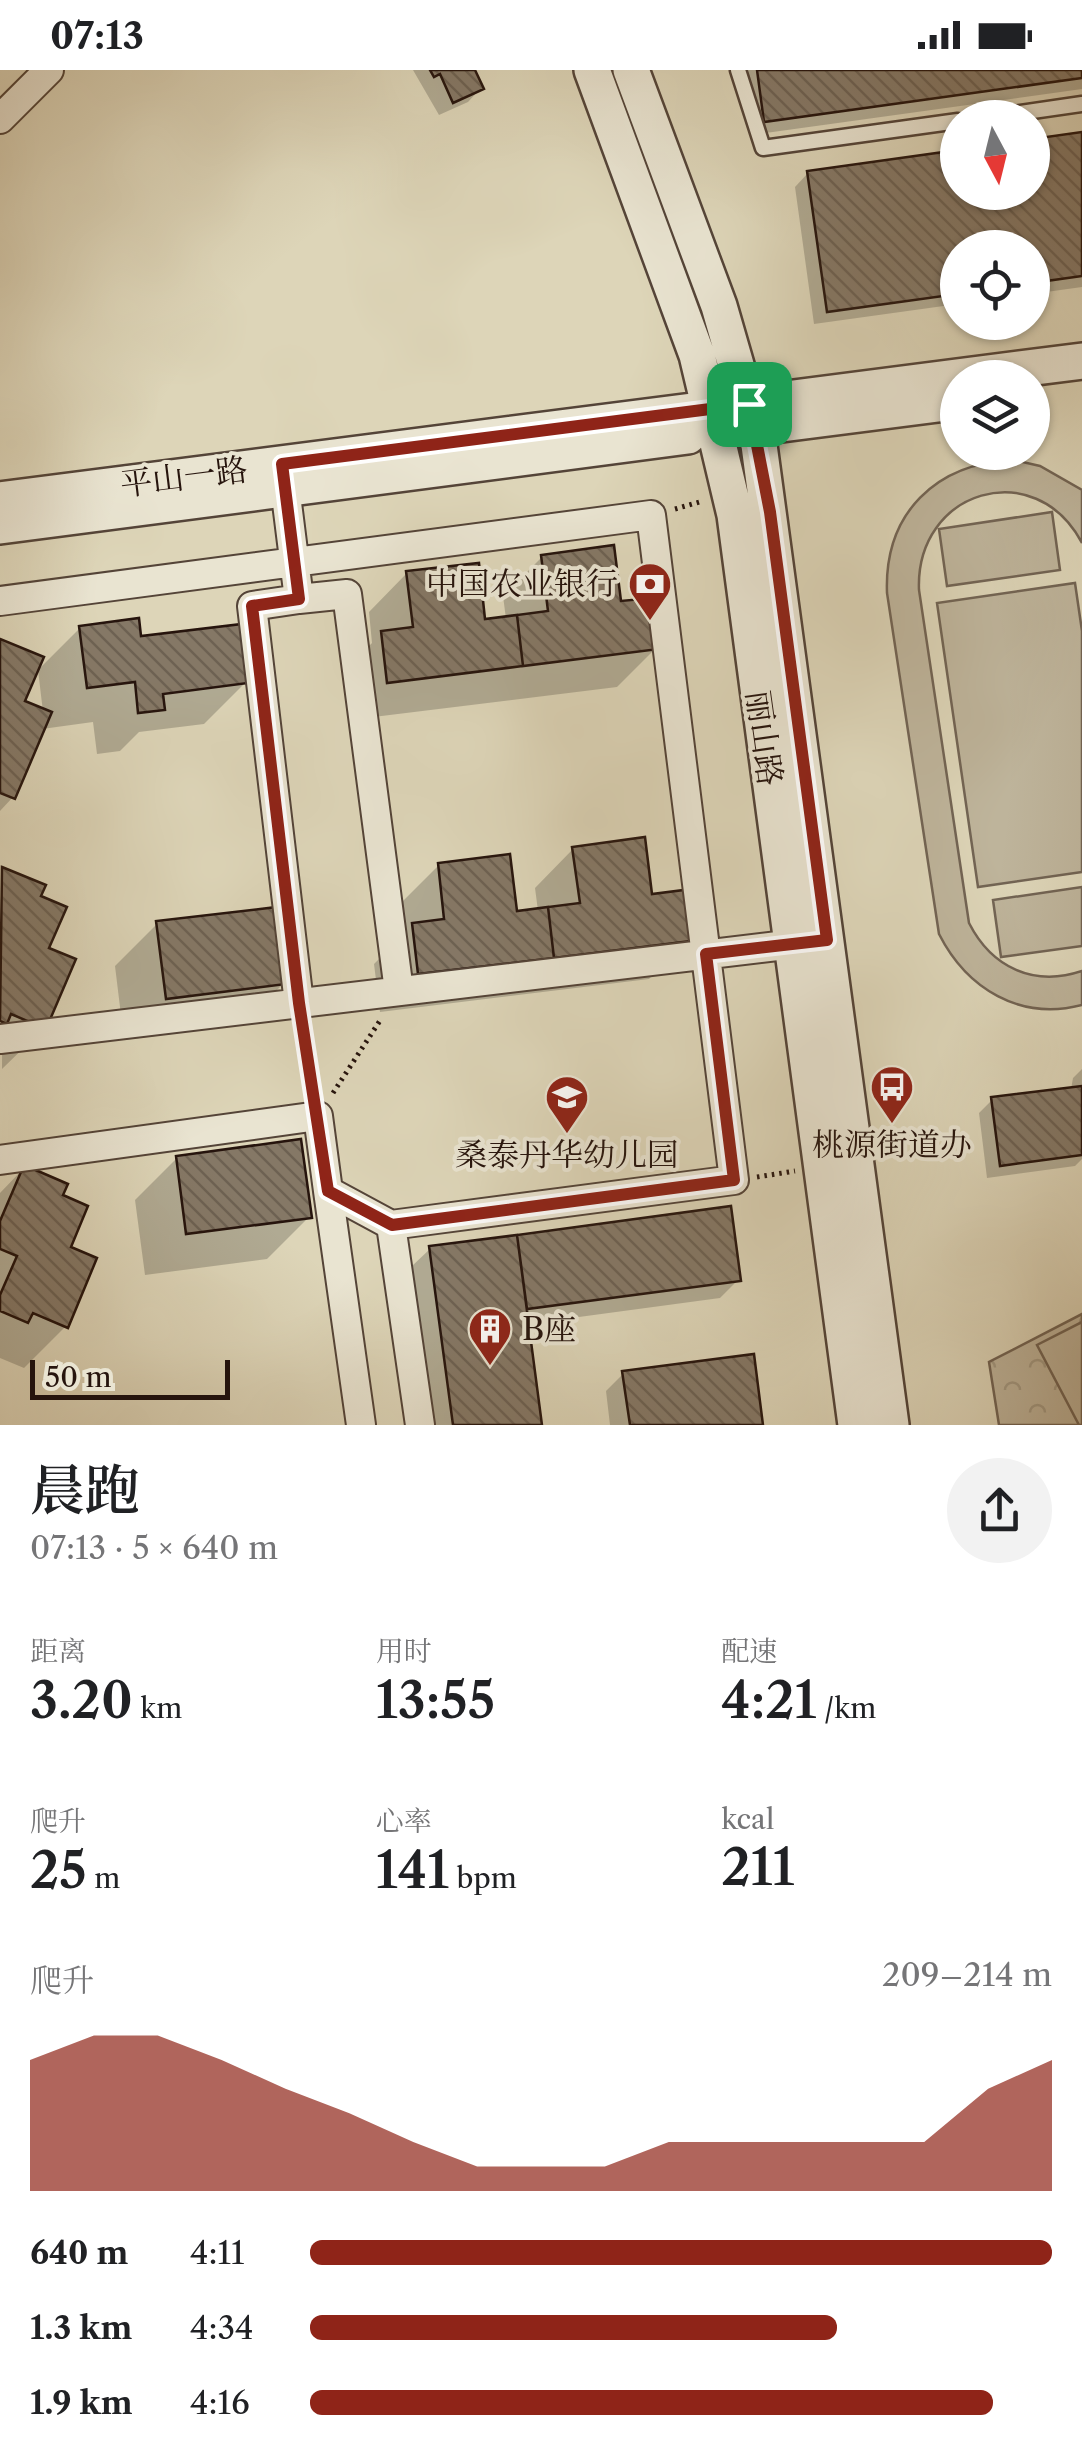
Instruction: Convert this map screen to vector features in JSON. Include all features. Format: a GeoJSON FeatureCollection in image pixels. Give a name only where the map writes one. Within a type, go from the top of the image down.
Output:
{"type":"FeatureCollection","features":[{"type":"Feature","properties":{"kind":"street"},"geometry":{"type":"LineString","coordinates":[[0,120],[49,70]]}},
{"type":"Feature","properties":{"kind":"street","name":"丽山路"},"geometry":{"type":"LineString","coordinates":[[592,70],[688,324],[730,494],[856,1425]]}},
{"type":"Feature","properties":{"kind":"street","name":"丽山路"},"geometry":{"type":"LineString","coordinates":[[630,70],[719,306],[752,416],[770,512],[891,1425]]}},
{"type":"Feature","properties":{"kind":"street","name":"平山一路"},"geometry":{"type":"LineString","coordinates":[[0,500],[284,476],[715,421],[1082,361]]}},
{"type":"Feature","properties":{"kind":"street"},"geometry":{"type":"LineString","coordinates":[[1050,389],[1082,385]]}},
{"type":"Feature","properties":{"kind":"street","name":"平山一路"},"geometry":{"type":"LineString","coordinates":[[752,416],[940,403]]}},
{"type":"Feature","properties":{"kind":"street"},"geometry":{"type":"LineString","coordinates":[[284,476],[299,599]]}},
{"type":"Feature","properties":{"kind":"street","name":"平山一路"},"geometry":{"type":"LineString","coordinates":[[0,526],[284,476]]}},
{"type":"Feature","properties":{"kind":"street"},"geometry":{"type":"LineString","coordinates":[[0,602],[651,515],[734,1180],[392,1225],[328,1191]]}},
{"type":"Feature","properties":{"kind":"street"},"geometry":{"type":"LineString","coordinates":[[299,1003],[252,606],[299,599],[347,594],[399,991]]}},
{"type":"Feature","properties":{"kind":"street"},"geometry":{"type":"LineString","coordinates":[[0,1039],[827,940]]}},
{"type":"Feature","properties":{"kind":"street"},"geometry":{"type":"LineString","coordinates":[[0,1160],[318,1116],[361,1425]]}},
{"type":"Feature","properties":{"kind":"street"},"geometry":{"type":"LineString","coordinates":[[392,1225],[420,1425]]}},
{"type":"Feature","properties":{"kind":"lane"},"geometry":{"type":"LineString","coordinates":[[738,70],[762,148],[940,123]]}},
{"type":"Feature","properties":{"kind":"lane"},"geometry":{"type":"LineString","coordinates":[[1050,109],[1082,104]]}},
{"type":"Feature","properties":{"kind":"path"},"geometry":{"type":"LineString","coordinates":[[651,515],[730,494]]}},
{"type":"Feature","properties":{"kind":"path"},"geometry":{"type":"LineString","coordinates":[[318,1116],[399,991]]}},
{"type":"Feature","properties":{"kind":"path"},"geometry":{"type":"LineString","coordinates":[[299,1003],[318,1116]]}},
{"type":"Feature","properties":{"kind":"path"},"geometry":{"type":"LineString","coordinates":[[734,1180],[822,1168]]}},
{"type":"Feature","properties":{"kind":"green space"},"geometry":{"type":"Polygon","coordinates":[[[1047,470],[1082,490],[1082,543],[1061,515],[1036,499],[1009,492],[981,496],[956,508],[936,528],[923,556],[919,590],[969,923],[990,952],[1016,970],[1047,977],[1082,971],[1082,1005],[1037,1008],[998,996],[964,971],[939,934],[887,593],[888,564],[905,517],[939,482],[961,471],[1047,470]]]}},
{"type":"Feature","properties":{"kind":"green space"},"geometry":{"type":"Polygon","coordinates":[[[1052,512],[1060,570],[947,586],[939,529],[1052,512]]]}},
{"type":"Feature","properties":{"kind":"green space"},"geometry":{"type":"Polygon","coordinates":[[[1075,583],[1082,631],[1082,872],[978,887],[937,603],[1075,583]]]}},
{"type":"Feature","properties":{"kind":"green space"},"geometry":{"type":"Polygon","coordinates":[[[1082,887],[1082,946],[1001,957],[993,900],[1082,887]]]}},
{"type":"Feature","properties":{"kind":"green space"},"geometry":{"type":"Polygon","coordinates":[[[1082,1314],[1082,1425],[999,1425],[989,1362],[1082,1314]]]}},
{"type":"Feature","properties":{"kind":"green space"},"geometry":{"type":"Polygon","coordinates":[[[1082,1322],[1082,1425],[1079,1425],[1037,1345],[1082,1322]]]}},
{"type":"Feature","properties":{"kind":"building"},"geometry":{"type":"Polygon","coordinates":[[[430,70],[475,70],[484,89],[453,103],[440,74],[434,77],[430,70]]]}},
{"type":"Feature","properties":{"kind":"building"},"geometry":{"type":"Polygon","coordinates":[[[757,70],[1082,70],[1082,78],[764,122],[757,70]]]}},
{"type":"Feature","properties":{"kind":"building"},"geometry":{"type":"Polygon","coordinates":[[[1082,132],[1082,276],[1050,280],[1050,230],[940,230],[940,296],[827,312],[807,171],[940,153],[940,210],[1050,210],[1050,136],[1082,132]]]}},
{"type":"Feature","properties":{"kind":"building"},"geometry":{"type":"Polygon","coordinates":[[[614,545],[621,601],[653,598],[659,649],[523,666],[517,615],[548,611],[541,555],[614,545]]]}},
{"type":"Feature","properties":{"kind":"building"},"geometry":{"type":"Polygon","coordinates":[[[479,563],[485,619],[517,615],[523,666],[387,683],[381,631],[413,627],[406,571],[479,563]]]}},
{"type":"Feature","properties":{"kind":"building"},"geometry":{"type":"Polygon","coordinates":[[[139,618],[141,636],[242,624],[248,683],[163,694],[165,710],[138,713],[135,682],[87,688],[79,626],[139,618]]]}},
{"type":"Feature","properties":{"kind":"building"},"geometry":{"type":"Polygon","coordinates":[[[0,639],[44,657],[25,701],[52,712],[15,799],[0,793],[0,639]]]}},
{"type":"Feature","properties":{"kind":"building"},"geometry":{"type":"Polygon","coordinates":[[[645,837],[652,894],[684,890],[691,941],[554,958],[548,907],[580,903],[572,847],[645,837]]]}},
{"type":"Feature","properties":{"kind":"building"},"geometry":{"type":"Polygon","coordinates":[[[510,854],[517,911],[548,907],[554,958],[418,974],[412,923],[444,919],[438,863],[510,854]]]}},
{"type":"Feature","properties":{"kind":"building"},"geometry":{"type":"Polygon","coordinates":[[[2,867],[46,885],[41,896],[67,907],[49,948],[76,959],[46,1029],[11,1014],[7,1024],[0,1021],[2,867]]]}},
{"type":"Feature","properties":{"kind":"building"},"geometry":{"type":"Polygon","coordinates":[[[277,907],[286,984],[166,999],[156,921],[277,907]]]}},
{"type":"Feature","properties":{"kind":"building"},"geometry":{"type":"Polygon","coordinates":[[[1082,1086],[1082,1155],[1000,1166],[991,1097],[1082,1086]]]}},
{"type":"Feature","properties":{"kind":"building"},"geometry":{"type":"Polygon","coordinates":[[[301,1139],[312,1218],[186,1234],[176,1156],[301,1139]]]}},
{"type":"Feature","properties":{"kind":"building"},"geometry":{"type":"Polygon","coordinates":[[[24,1165],[68,1184],[63,1195],[88,1206],[71,1247],[97,1258],[68,1328],[33,1313],[28,1323],[0,1311],[0,1295],[17,1256],[0,1249],[0,1221],[24,1165]]]}},
{"type":"Feature","properties":{"kind":"building"},"geometry":{"type":"Polygon","coordinates":[[[731,1206],[741,1281],[527,1309],[517,1235],[731,1206]]]}},
{"type":"Feature","properties":{"kind":"building","name":"B座"},"geometry":{"type":"Polygon","coordinates":[[[517,1235],[542,1425],[453,1425],[429,1246],[517,1235]]]}},
{"type":"Feature","properties":{"kind":"building"},"geometry":{"type":"Polygon","coordinates":[[[754,1354],[763,1425],[630,1425],[622,1371],[754,1354]]]}},
{"type":"Feature","properties":{"kind":"place","name":"中国农业银行"},"geometry":{"type":"Point","coordinates":[650,622]}},
{"type":"Feature","properties":{"kind":"place","name":"桃源街道办"},"geometry":{"type":"Point","coordinates":[892,1125]}},
{"type":"Feature","properties":{"kind":"place","name":"桑泰丹华幼儿园"},"geometry":{"type":"Point","coordinates":[567,1135]}},
{"type":"Feature","properties":{"kind":"place","name":"B座"},"geometry":{"type":"Point","coordinates":[490,1367]}},
{"type":"Feature","properties":{"kind":"route"},"geometry":{"type":"LineString","coordinates":[[749,404],[770,512],[827,940],[706,954],[734,1180],[392,1225],[328,1191],[299,1003],[252,606],[299,599],[282,464],[749,404]]}}]}
